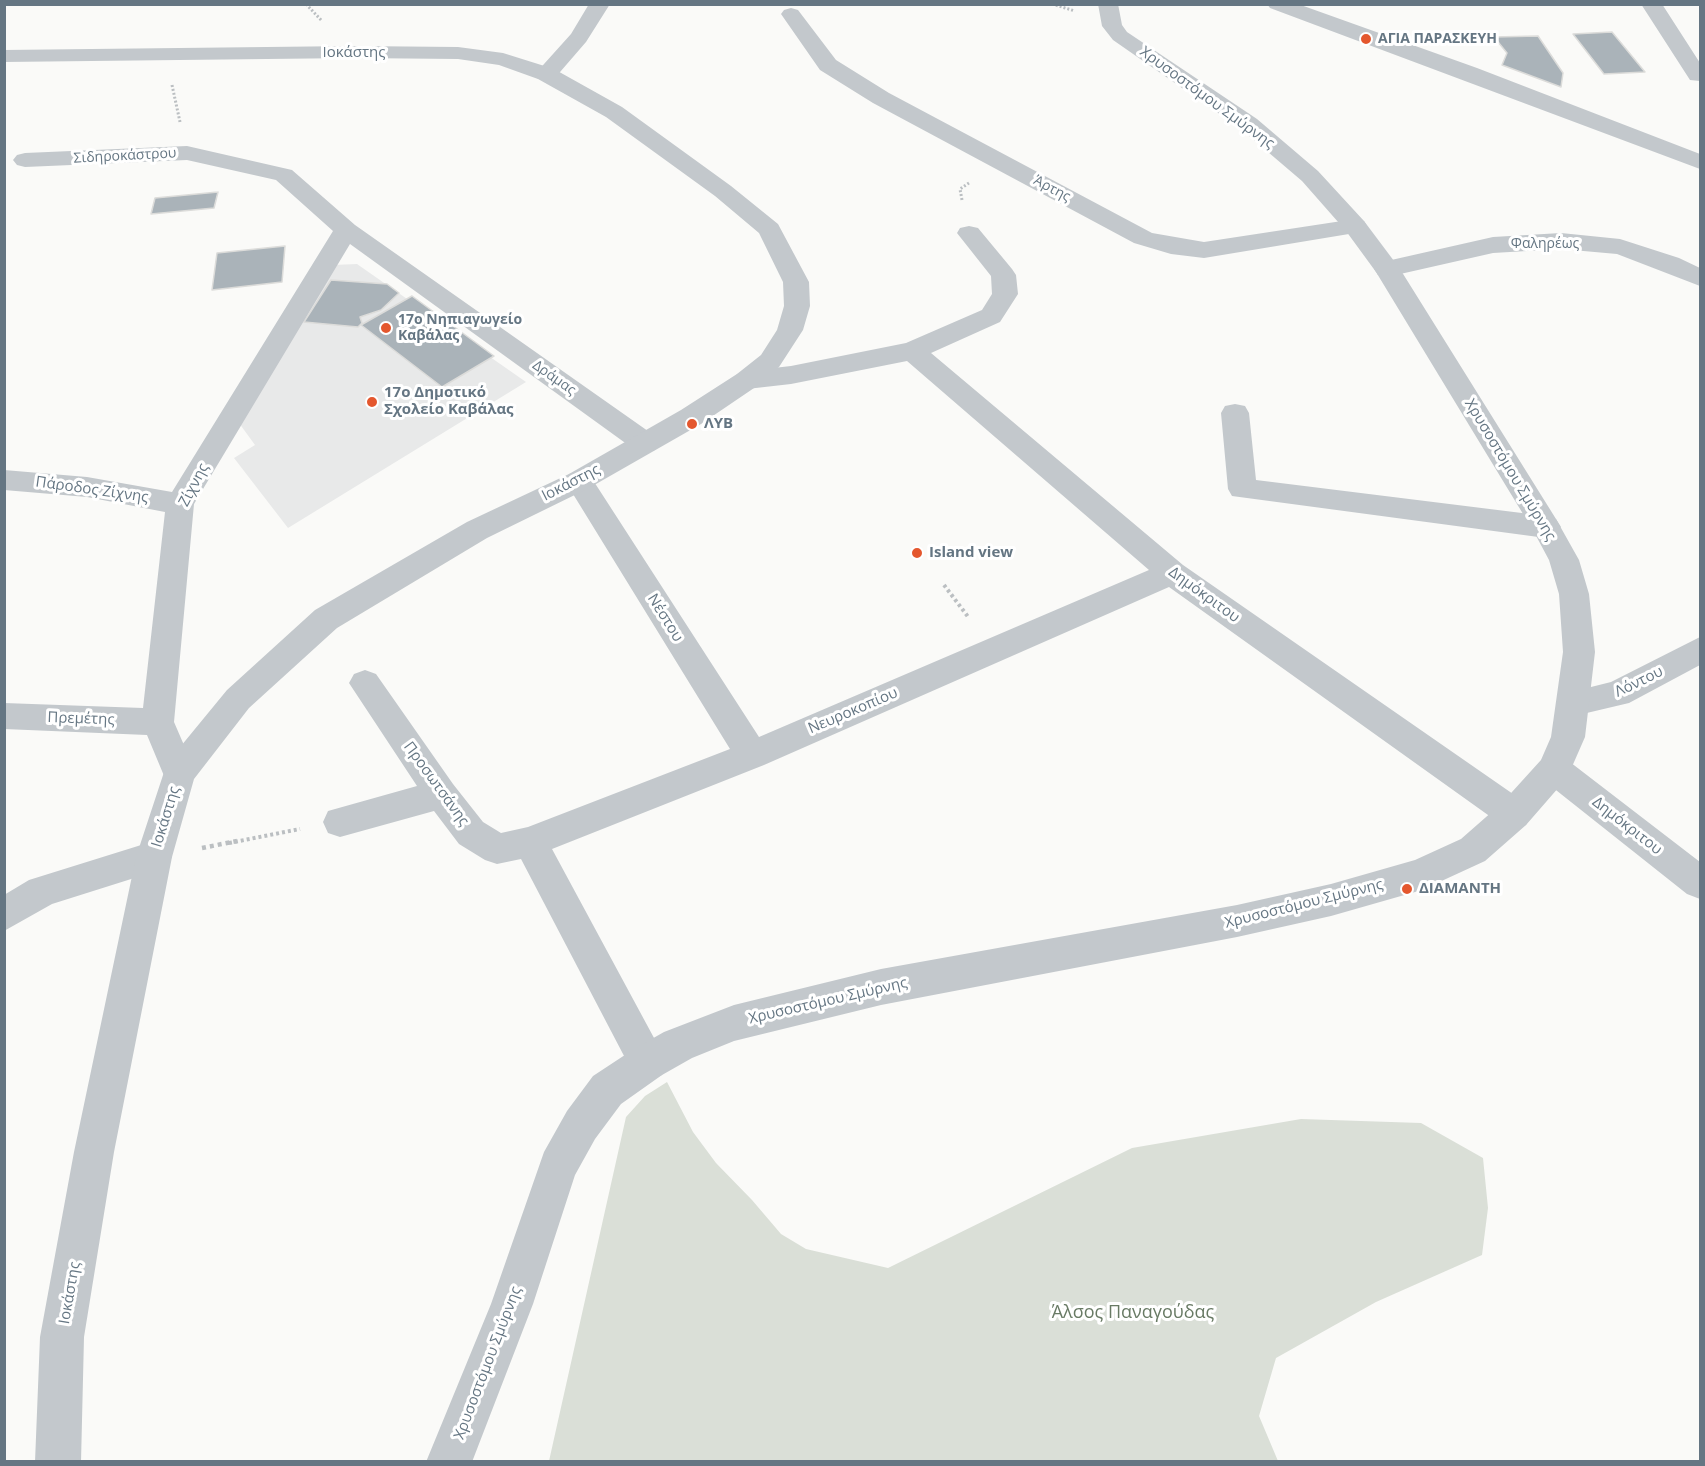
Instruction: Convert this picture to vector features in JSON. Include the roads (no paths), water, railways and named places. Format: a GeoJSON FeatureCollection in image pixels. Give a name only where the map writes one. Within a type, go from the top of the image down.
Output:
{"type":"FeatureCollection","features":[{"type":"Feature","properties":{"kind":"street"},"geometry":{"type":"LineString","coordinates":[[546,74],[579,38],[600,4]]}},
{"type":"Feature","properties":{"kind":"street","name":"Χρυσοστόμου Σμύρνης"},"geometry":{"type":"LineString","coordinates":[[449,1461],[512,1304],[558,1166],[581,1125],[607,1090],[648,1062],[678,1045],[734,1023],[881,987],[1237,921],[1422,874],[1473,850],[1514,814],[1554,770],[1568,737],[1579,652],[1574,594],[1564,560],[1546,527],[1387,269],[1355,226],[1310,176],[1249,124],[1120,36],[1112,26],[1108,4]]}},
{"type":"Feature","properties":{"kind":"street"},"geometry":{"type":"LineString","coordinates":[[1277,4],[1428,57],[1701,162]]}},
{"type":"Feature","properties":{"kind":"street"},"geometry":{"type":"LineString","coordinates":[[1651,4],[1698,75]]}},
{"type":"Feature","properties":{"kind":"street","name":"Άρτης"},"geometry":{"type":"LineString","coordinates":[[791,14],[828,65],[881,98],[1143,238],[1171,246],[1204,250],[1355,226]]}},
{"type":"Feature","properties":{"kind":"street","name":"Ιοκάστης"},"geometry":{"type":"LineString","coordinates":[[4,56],[458,53],[503,59],[546,74],[614,112],[723,191],[769,229],[796,282],[797,306],[790,330],[770,361],[747,380],[691,417],[579,481],[477,530],[326,619],[238,699],[179,773],[154,857],[94,1152],[62,1337],[58,1461]]}},
{"type":"Feature","properties":{"kind":"street","name":"Σιδηροκάστρου"},"geometry":{"type":"LineString","coordinates":[[25,160],[187,153],[284,175],[346,230]]}},
{"type":"Feature","properties":{"kind":"street","name":"Δράμας"},"geometry":{"type":"LineString","coordinates":[[346,230],[645,443]]}},
{"type":"Feature","properties":{"kind":"street","name":"Ζίχνης"},"geometry":{"type":"LineString","coordinates":[[179,773],[158,722],[180,504],[346,230]]}},
{"type":"Feature","properties":{"kind":"street"},"geometry":{"type":"LineString","coordinates":[[747,380],[791,375],[912,351],[992,316],[1005,294],[1003,275],[969,233]]}},
{"type":"Feature","properties":{"kind":"street","name":"Φαληρέως"},"geometry":{"type":"LineString","coordinates":[[1387,269],[1492,245],[1561,241],[1620,247],[1670,264],[1701,278]]}},
{"type":"Feature","properties":{"kind":"street","name":"Δημόκριτου"},"geometry":{"type":"LineString","coordinates":[[912,351],[1172,573],[1514,814]]}},
{"type":"Feature","properties":{"kind":"street"},"geometry":{"type":"LineString","coordinates":[[1234,413],[1242,489],[1546,527]]}},
{"type":"Feature","properties":{"kind":"street","name":"Πάροδος Ζίχνης"},"geometry":{"type":"LineString","coordinates":[[4,480],[76,485],[180,504]]}},
{"type":"Feature","properties":{"kind":"street","name":"Νέστου"},"geometry":{"type":"LineString","coordinates":[[579,481],[752,755]]}},
{"type":"Feature","properties":{"kind":"street","name":"Νευροκοπίου"},"geometry":{"type":"LineString","coordinates":[[530,842],[752,755],[1172,573]]}},
{"type":"Feature","properties":{"kind":"street","name":"Λόντου"},"geometry":{"type":"LineString","coordinates":[[1574,703],[1618,694],[1701,650]]}},
{"type":"Feature","properties":{"kind":"street","name":"Προσωτσάνης"},"geometry":{"type":"LineString","coordinates":[[365,683],[441,794],[471,833],[497,849],[530,842]]}},
{"type":"Feature","properties":{"kind":"street","name":"Πρεμέτης"},"geometry":{"type":"LineString","coordinates":[[4,716],[158,722]]}},
{"type":"Feature","properties":{"kind":"street","name":"Δημόκριτου"},"geometry":{"type":"LineString","coordinates":[[1554,770],[1701,883]]}},
{"type":"Feature","properties":{"kind":"street"},"geometry":{"type":"LineString","coordinates":[[340,822],[441,794]]}},
{"type":"Feature","properties":{"kind":"street"},"geometry":{"type":"LineString","coordinates":[[530,842],[648,1062]]}},
{"type":"Feature","properties":{"kind":"street"},"geometry":{"type":"LineString","coordinates":[[4,915],[42,891],[154,857]]}},
{"type":"Feature","properties":{"kind":"place","name":"ΑΓΙΑ ΠΑΡΑΣΚΕΥΗ"},"geometry":{"type":"Point","coordinates":[1366,39]}},
{"type":"Feature","properties":{"kind":"place","name":"17ο Νηπιαγωγείο Καβάλας"},"geometry":{"type":"Point","coordinates":[386,328]}},
{"type":"Feature","properties":{"kind":"place","name":"17ο Δημοτικό Σχολείο Καβάλας"},"geometry":{"type":"Point","coordinates":[372,402]}},
{"type":"Feature","properties":{"kind":"place","name":"ΛΥΒ"},"geometry":{"type":"Point","coordinates":[692,424]}},
{"type":"Feature","properties":{"kind":"place","name":"Island view"},"geometry":{"type":"Point","coordinates":[917,553]}},
{"type":"Feature","properties":{"kind":"place","name":"ΔΙΑΜΑΝΤΗ"},"geometry":{"type":"Point","coordinates":[1407,889]}},
{"type":"Feature","properties":{"kind":"park label","name":"Άλσος Παναγούδας"},"geometry":{"type":"Point","coordinates":[1133,1313]}}]}
